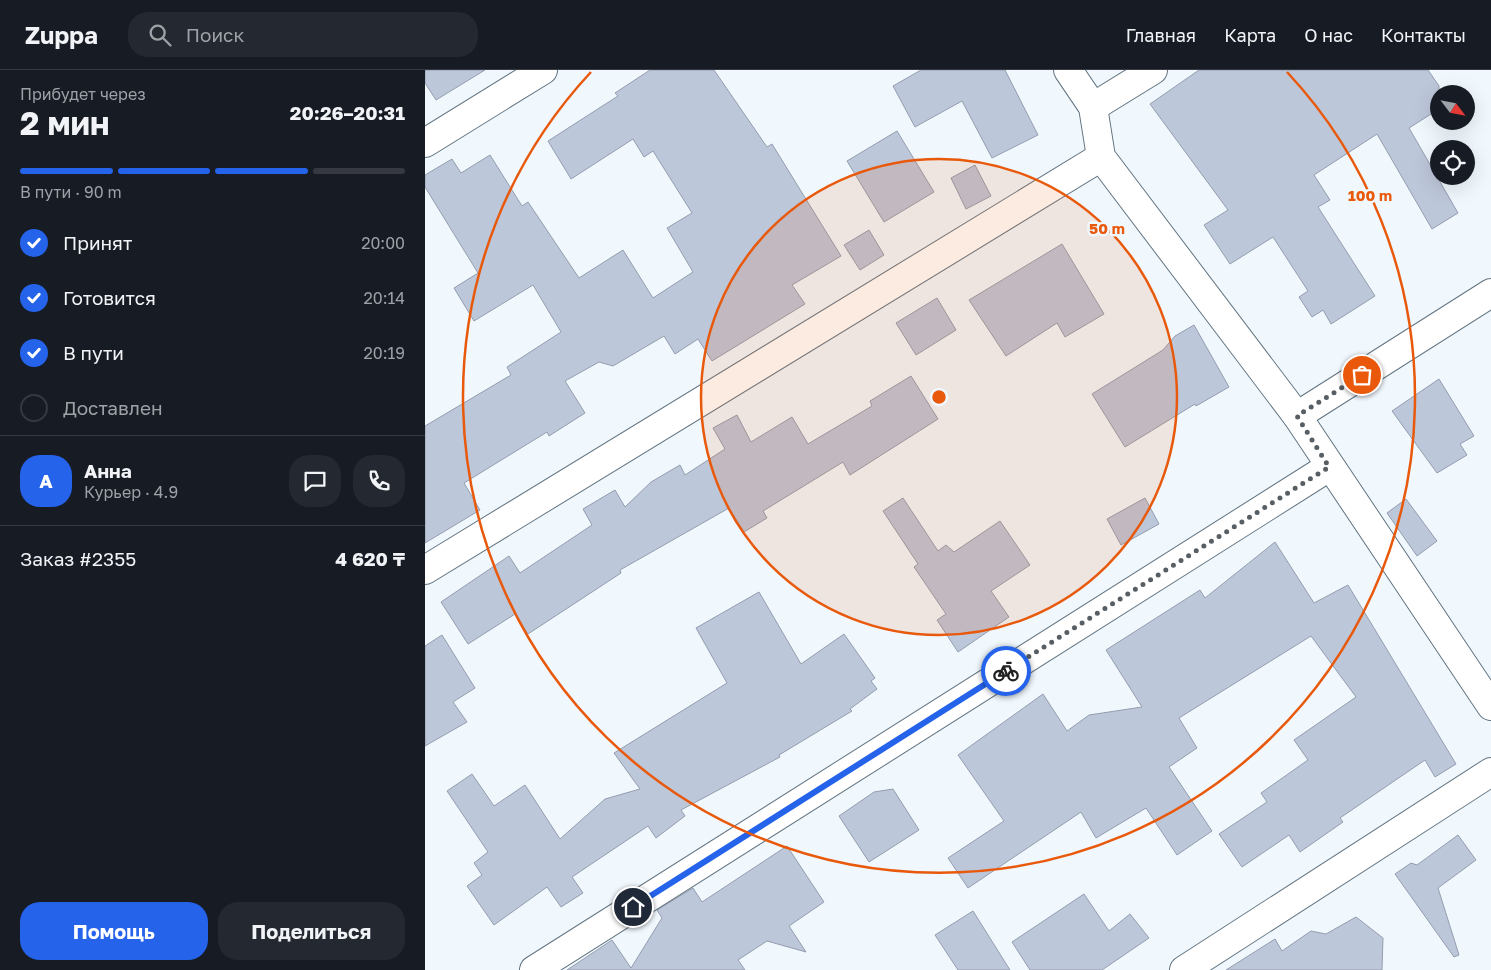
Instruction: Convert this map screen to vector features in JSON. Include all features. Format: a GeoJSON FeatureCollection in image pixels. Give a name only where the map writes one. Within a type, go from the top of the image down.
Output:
{"type":"FeatureCollection","features":[{"type":"Feature","properties":{"kind":"street"},"geometry":{"type":"LineString","coordinates":[[425,143],[543,70]]}},
{"type":"Feature","properties":{"kind":"street"},"geometry":{"type":"LineString","coordinates":[[1068,70],[1093,107],[1101,158],[1297,416],[1329,467],[1491,706]]}},
{"type":"Feature","properties":{"kind":"street"},"geometry":{"type":"LineString","coordinates":[[1093,107],[1153,70]]}},
{"type":"Feature","properties":{"kind":"street"},"geometry":{"type":"LineString","coordinates":[[425,570],[1101,158]]}},
{"type":"Feature","properties":{"kind":"street"},"geometry":{"type":"LineString","coordinates":[[1297,416],[1491,293]]}},
{"type":"Feature","properties":{"kind":"street"},"geometry":{"type":"LineString","coordinates":[[534,970],[1329,467]]}},
{"type":"Feature","properties":{"kind":"street"},"geometry":{"type":"LineString","coordinates":[[1184,970],[1491,772]]}},
{"type":"Feature","properties":{"kind":"building"},"geometry":{"type":"Polygon","coordinates":[[[425,70],[485,70],[436,100],[425,83],[425,70]]]}},
{"type":"Feature","properties":{"kind":"building"},"geometry":{"type":"Polygon","coordinates":[[[650,70],[714,70],[767,147],[772,144],[841,256],[792,285],[805,304],[712,361],[698,339],[675,354],[664,336],[613,366],[599,362],[565,381],[585,413],[549,436],[547,432],[464,483],[480,510],[425,543],[425,426],[511,375],[507,367],[561,332],[533,285],[474,321],[454,288],[478,273],[425,187],[425,175],[452,159],[461,173],[490,155],[522,206],[528,202],[579,278],[623,250],[653,298],[693,272],[667,228],[692,213],[653,151],[644,157],[633,139],[571,179],[548,141],[618,96],[615,93],[650,70]]]}},
{"type":"Feature","properties":{"kind":"building"},"geometry":{"type":"Polygon","coordinates":[[[921,70],[1005,70],[1038,135],[992,158],[962,101],[915,127],[893,86],[921,70]]]}},
{"type":"Feature","properties":{"kind":"building"},"geometry":{"type":"Polygon","coordinates":[[[1199,70],[1428,70],[1438,85],[1430,85],[1430,115],[1409,128],[1430,164],[1430,185],[1442,185],[1458,213],[1432,229],[1377,134],[1314,175],[1330,200],[1318,207],[1375,296],[1331,324],[1323,310],[1312,317],[1299,297],[1308,291],[1273,237],[1230,264],[1204,225],[1228,210],[1150,104],[1199,70]]]}},
{"type":"Feature","properties":{"kind":"building"},"geometry":{"type":"Polygon","coordinates":[[[897,131],[934,192],[884,222],[847,161],[897,131]]]}},
{"type":"Feature","properties":{"kind":"building"},"geometry":{"type":"Polygon","coordinates":[[[975,165],[991,196],[966,209],[951,178],[975,165]]]}},
{"type":"Feature","properties":{"kind":"building"},"geometry":{"type":"Polygon","coordinates":[[[869,230],[884,255],[860,270],[844,245],[869,230]]]}},
{"type":"Feature","properties":{"kind":"building"},"geometry":{"type":"Polygon","coordinates":[[[1062,244],[1104,314],[1065,337],[1057,323],[1006,356],[969,300],[1062,244]]]}},
{"type":"Feature","properties":{"kind":"building"},"geometry":{"type":"Polygon","coordinates":[[[937,298],[956,330],[916,355],[896,323],[937,298]]]}},
{"type":"Feature","properties":{"kind":"building"},"geometry":{"type":"Polygon","coordinates":[[[1194,325],[1229,387],[1196,406],[1195,404],[1125,447],[1092,394],[1163,350],[1175,336],[1194,325]]]}},
{"type":"Feature","properties":{"kind":"building"},"geometry":{"type":"Polygon","coordinates":[[[911,376],[938,419],[850,475],[843,462],[763,511],[767,518],[744,532],[729,508],[620,570],[621,573],[528,634],[515,614],[468,644],[441,602],[509,556],[520,573],[592,525],[583,509],[615,490],[625,507],[651,482],[680,465],[685,475],[725,449],[713,428],[737,415],[751,442],[792,417],[808,444],[872,406],[870,401],[911,376]]]}},
{"type":"Feature","properties":{"kind":"building"},"geometry":{"type":"Polygon","coordinates":[[[1439,379],[1474,436],[1460,444],[1467,455],[1437,473],[1392,411],[1439,379]]]}},
{"type":"Feature","properties":{"kind":"building"},"geometry":{"type":"Polygon","coordinates":[[[903,498],[938,551],[946,545],[954,552],[1000,521],[1030,565],[991,591],[1009,617],[958,652],[937,620],[946,614],[914,567],[918,564],[883,511],[903,498]]]}},
{"type":"Feature","properties":{"kind":"building"},"geometry":{"type":"Polygon","coordinates":[[[1145,498],[1159,524],[1121,545],[1107,519],[1145,498]]]}},
{"type":"Feature","properties":{"kind":"building"},"geometry":{"type":"Polygon","coordinates":[[[1406,499],[1437,541],[1417,556],[1387,513],[1406,499]]]}},
{"type":"Feature","properties":{"kind":"building"},"geometry":{"type":"Polygon","coordinates":[[[1275,542],[1314,603],[1348,585],[1456,764],[1435,777],[1425,760],[1340,818],[1343,822],[1300,852],[1289,835],[1242,867],[1219,834],[1267,802],[1261,793],[1308,760],[1294,740],[1356,697],[1311,636],[1179,718],[1197,748],[1169,767],[1212,831],[1177,855],[1146,808],[1096,838],[1081,812],[968,888],[948,858],[1004,821],[958,755],[1043,694],[1067,731],[1089,715],[1142,707],[1106,650],[1200,590],[1205,598],[1275,542]]]}},
{"type":"Feature","properties":{"kind":"building"},"geometry":{"type":"Polygon","coordinates":[[[759,592],[801,664],[844,634],[875,678],[871,681],[877,689],[850,709],[852,711],[779,755],[780,757],[681,810],[685,816],[656,838],[648,826],[572,877],[583,893],[561,907],[547,887],[494,925],[467,886],[482,875],[474,863],[488,852],[447,791],[472,774],[494,806],[525,785],[560,839],[605,799],[640,789],[614,753],[727,683],[696,628],[759,592]]]}},
{"type":"Feature","properties":{"kind":"building"},"geometry":{"type":"Polygon","coordinates":[[[442,635],[475,688],[453,702],[467,722],[425,746],[425,646],[442,635]]]}},
{"type":"Feature","properties":{"kind":"building"},"geometry":{"type":"Polygon","coordinates":[[[893,789],[919,830],[869,862],[839,816],[874,792],[893,789]]]}},
{"type":"Feature","properties":{"kind":"building"},"geometry":{"type":"Polygon","coordinates":[[[1458,835],[1476,860],[1438,888],[1459,955],[1454,957],[1395,874],[1411,863],[1417,865],[1458,835]]]}},
{"type":"Feature","properties":{"kind":"building"},"geometry":{"type":"Polygon","coordinates":[[[787,846],[824,902],[789,926],[806,952],[767,941],[738,960],[745,970],[567,970],[612,940],[631,968],[662,918],[657,910],[693,888],[702,902],[787,846]]]}},
{"type":"Feature","properties":{"kind":"building"},"geometry":{"type":"Polygon","coordinates":[[[1084,894],[1109,931],[1130,914],[1149,938],[1102,970],[1030,970],[1012,942],[1084,894]]]}},
{"type":"Feature","properties":{"kind":"building"},"geometry":{"type":"Polygon","coordinates":[[[973,911],[1010,970],[958,970],[935,935],[973,911]]]}},
{"type":"Feature","properties":{"kind":"building"},"geometry":{"type":"Polygon","coordinates":[[[1356,917],[1383,938],[1382,970],[1226,970],[1275,939],[1282,951],[1311,931],[1326,934],[1356,917]]]}},
{"type":"Feature","properties":{"kind":"way so far"},"geometry":{"type":"LineString","coordinates":[[1006,671],[1329,467],[1297,416],[1362,375]]}},
{"type":"Feature","properties":{"kind":"route"},"geometry":{"type":"LineString","coordinates":[[633,907],[1006,671]]}}]}
